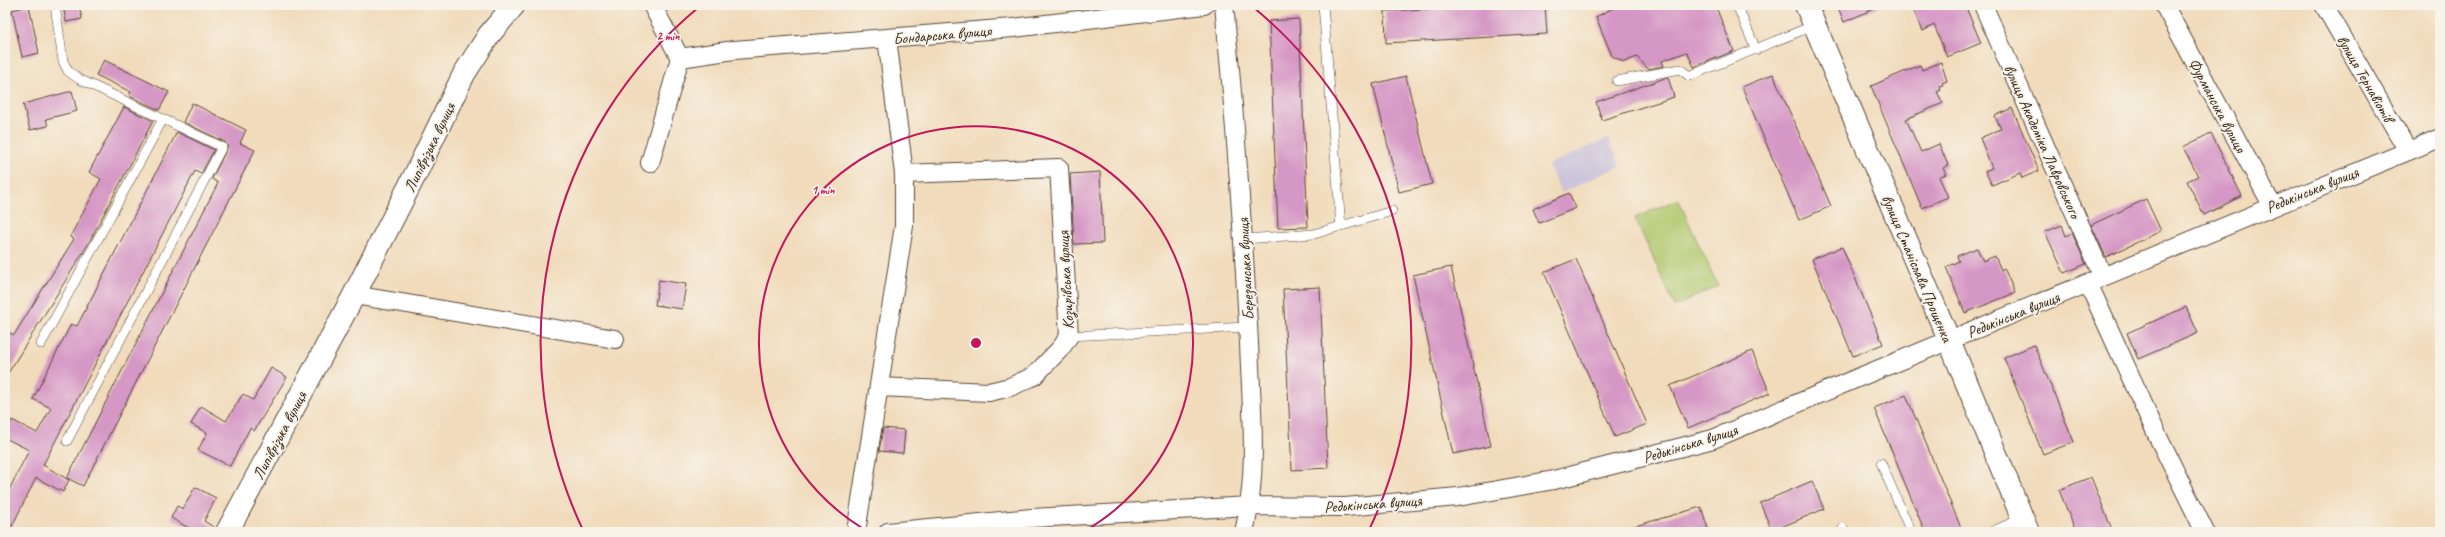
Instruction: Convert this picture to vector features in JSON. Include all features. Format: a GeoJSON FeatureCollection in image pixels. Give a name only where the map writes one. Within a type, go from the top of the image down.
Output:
{"type":"FeatureCollection","features":[{"type":"Feature","properties":{"kind":"street","name":"Липіврізька вулиця"},"geometry":{"type":"LineString","coordinates":[[227,532],[354,295],[418,171],[464,74],[489,35],[514,5]]}},
{"type":"Feature","properties":{"kind":"street"},"geometry":{"type":"LineString","coordinates":[[650,163],[680,58],[652,5]]}},
{"type":"Feature","properties":{"kind":"street","name":"Бондарська вулиця"},"geometry":{"type":"LineString","coordinates":[[680,58],[734,50],[1013,28],[1204,5]]}},
{"type":"Feature","properties":{"kind":"street","name":"Березанська вулиця"},"geometry":{"type":"LineString","coordinates":[[1224,5],[1244,239],[1248,327],[1253,466],[1250,506],[1244,532]]}},
{"type":"Feature","properties":{"kind":"street","name":"вулиця Станіслава Прощенка"},"geometry":{"type":"LineString","coordinates":[[1806,5],[1949,340],[2025,525]]}},
{"type":"Feature","properties":{"kind":"street","name":"вулиця Академіка Лавровського"},"geometry":{"type":"LineString","coordinates":[[1983,5],[2096,280],[2159,439],[2205,532]]}},
{"type":"Feature","properties":{"kind":"street","name":"Фурманська вулиця"},"geometry":{"type":"LineString","coordinates":[[2164,5],[2272,206]]}},
{"type":"Feature","properties":{"kind":"street","name":"вулиця Тернавіотів"},"geometry":{"type":"LineString","coordinates":[[2324,5],[2408,151]]}},
{"type":"Feature","properties":{"kind":"street"},"geometry":{"type":"LineString","coordinates":[[856,532],[904,226],[904,174],[887,38]]}},
{"type":"Feature","properties":{"kind":"street","name":"Редькінська вулиця"},"geometry":{"type":"LineString","coordinates":[[888,532],[935,529],[1032,518],[1250,506],[1345,507],[1458,497],[1554,480],[1713,439],[2272,206],[2440,138]]}},
{"type":"Feature","properties":{"kind":"street","name":"Козирівська вулиця"},"geometry":{"type":"LineString","coordinates":[[879,387],[989,392],[1010,387],[1034,376],[1061,348],[1068,336],[1059,168],[904,174]]}},
{"type":"Feature","properties":{"kind":"street"},"geometry":{"type":"LineString","coordinates":[[354,295],[615,339]]}},
{"type":"Feature","properties":{"kind":"lane"},"geometry":{"type":"LineString","coordinates":[[55,5],[63,61],[68,70],[79,79],[222,146],[67,441]]}},
{"type":"Feature","properties":{"kind":"lane"},"geometry":{"type":"LineString","coordinates":[[1323,5],[1341,227]]}},
{"type":"Feature","properties":{"kind":"lane"},"geometry":{"type":"LineString","coordinates":[[1737,5],[1756,50]]}},
{"type":"Feature","properties":{"kind":"lane"},"geometry":{"type":"LineString","coordinates":[[1617,81],[1680,69],[1689,76],[1815,25]]}},
{"type":"Feature","properties":{"kind":"lane"},"geometry":{"type":"LineString","coordinates":[[41,344],[164,119]]}},
{"type":"Feature","properties":{"kind":"lane"},"geometry":{"type":"LineString","coordinates":[[1244,239],[1314,234],[1392,211]]}},
{"type":"Feature","properties":{"kind":"lane"},"geometry":{"type":"LineString","coordinates":[[1068,336],[1248,327]]}},
{"type":"Feature","properties":{"kind":"lane"},"geometry":{"type":"LineString","coordinates":[[1881,463],[1911,532]]}},
{"type":"Feature","properties":{"kind":"lane"},"geometry":{"type":"LineString","coordinates":[[1991,532],[2025,525]]}},
{"type":"Feature","properties":{"kind":"shaded area"},"geometry":{"type":"Polygon","coordinates":[[[1608,138],[1620,166],[1561,193],[1548,165],[1608,138]]]}},
{"type":"Feature","properties":{"kind":"green space"},"geometry":{"type":"Polygon","coordinates":[[[1678,199],[1718,286],[1675,306],[1635,218],[1678,199]]]}},
{"type":"Feature","properties":{"kind":"building"},"geometry":{"type":"Polygon","coordinates":[[[63,5],[79,5],[82,19],[66,22],[63,5]]]}},
{"type":"Feature","properties":{"kind":"building"},"geometry":{"type":"Polygon","coordinates":[[[1504,5],[1545,5],[1547,34],[1386,43],[1385,11],[1504,5]]]}},
{"type":"Feature","properties":{"kind":"building"},"geometry":{"type":"Polygon","coordinates":[[[1619,5],[1715,5],[1734,51],[1694,67],[1687,52],[1662,61],[1664,66],[1648,69],[1637,57],[1624,62],[1612,56],[1596,17],[1619,5]]]}},
{"type":"Feature","properties":{"kind":"building"},"geometry":{"type":"Polygon","coordinates":[[[1837,5],[1883,5],[1844,22],[1837,5]]]}},
{"type":"Feature","properties":{"kind":"building"},"geometry":{"type":"Polygon","coordinates":[[[1911,5],[1965,5],[1981,43],[1947,57],[1934,25],[1923,31],[1911,5]]]}},
{"type":"Feature","properties":{"kind":"building"},"geometry":{"type":"Polygon","coordinates":[[[29,6],[39,53],[22,57],[12,10],[29,6]]]}},
{"type":"Feature","properties":{"kind":"building"},"geometry":{"type":"Polygon","coordinates":[[[1299,19],[1308,227],[1278,228],[1269,21],[1299,19]]]}},
{"type":"Feature","properties":{"kind":"building"},"geometry":{"type":"Polygon","coordinates":[[[104,60],[169,92],[159,110],[129,96],[131,92],[96,75],[104,60]]]}},
{"type":"Feature","properties":{"kind":"building"},"geometry":{"type":"Polygon","coordinates":[[[1941,62],[1947,81],[1942,83],[1943,85],[1940,86],[1941,90],[1937,92],[1943,103],[1906,119],[1921,152],[1939,144],[1948,165],[1943,168],[1946,174],[1939,177],[1948,197],[1922,208],[1871,86],[1920,65],[1922,70],[1941,62]]]}},
{"type":"Feature","properties":{"kind":"building"},"geometry":{"type":"Polygon","coordinates":[[[1773,74],[1831,206],[1799,220],[1742,87],[1773,74]]]}},
{"type":"Feature","properties":{"kind":"building"},"geometry":{"type":"Polygon","coordinates":[[[1406,76],[1432,184],[1399,192],[1373,84],[1406,76]]]}},
{"type":"Feature","properties":{"kind":"building"},"geometry":{"type":"Polygon","coordinates":[[[1668,77],[1674,97],[1602,120],[1596,102],[1668,77]]]}},
{"type":"Feature","properties":{"kind":"building"},"geometry":{"type":"Polygon","coordinates":[[[72,91],[77,111],[46,119],[48,126],[30,130],[23,104],[72,91]]]}},
{"type":"Feature","properties":{"kind":"building"},"geometry":{"type":"Polygon","coordinates":[[[192,103],[246,130],[240,143],[255,150],[83,486],[67,478],[218,183],[212,179],[228,146],[225,142],[183,122],[192,103]]]}},
{"type":"Feature","properties":{"kind":"building"},"geometry":{"type":"Polygon","coordinates":[[[124,107],[153,121],[87,246],[5,378],[5,330],[14,335],[74,239],[70,237],[101,179],[89,172],[124,107]]]}},
{"type":"Feature","properties":{"kind":"building"},"geometry":{"type":"Polygon","coordinates":[[[2012,108],[2039,171],[2022,178],[2020,173],[1992,185],[1985,171],[1992,168],[1980,138],[2001,129],[1995,116],[2012,108]]]}},
{"type":"Feature","properties":{"kind":"building"},"geometry":{"type":"Polygon","coordinates":[[[177,132],[214,150],[201,174],[195,171],[43,465],[69,480],[63,492],[36,478],[9,532],[5,532],[5,498],[29,450],[5,438],[5,435],[12,420],[37,433],[51,408],[33,399],[71,324],[77,326],[177,132]]]}},
{"type":"Feature","properties":{"kind":"building"},"geometry":{"type":"Polygon","coordinates":[[[2211,133],[2242,196],[2204,215],[2187,181],[2198,176],[2183,147],[2211,133]]]}},
{"type":"Feature","properties":{"kind":"building"},"geometry":{"type":"Polygon","coordinates":[[[1100,172],[1103,243],[1074,244],[1070,174],[1100,172]]]}},
{"type":"Feature","properties":{"kind":"building"},"geometry":{"type":"Polygon","coordinates":[[[1569,193],[1576,208],[1539,223],[1533,209],[1569,193]]]}},
{"type":"Feature","properties":{"kind":"building"},"geometry":{"type":"Polygon","coordinates":[[[2146,199],[2161,231],[2106,257],[2091,225],[2146,199]]]}},
{"type":"Feature","properties":{"kind":"building"},"geometry":{"type":"Polygon","coordinates":[[[2062,225],[2066,236],[2072,233],[2086,264],[2064,273],[2045,232],[2062,225]]]}},
{"type":"Feature","properties":{"kind":"building"},"geometry":{"type":"Polygon","coordinates":[[[1842,247],[1883,344],[1853,356],[1812,259],[1842,247]]]}},
{"type":"Feature","properties":{"kind":"building"},"geometry":{"type":"Polygon","coordinates":[[[1977,248],[1983,261],[1995,256],[2001,270],[2004,268],[2015,293],[1965,313],[1946,267],[1959,261],[1957,256],[1977,248]]]}},
{"type":"Feature","properties":{"kind":"building"},"geometry":{"type":"Polygon","coordinates":[[[1576,259],[1647,424],[1615,437],[1544,272],[1576,259]]]}},
{"type":"Feature","properties":{"kind":"building"},"geometry":{"type":"Polygon","coordinates":[[[1451,267],[1491,446],[1453,454],[1413,275],[1451,267]]]}},
{"type":"Feature","properties":{"kind":"building"},"geometry":{"type":"Polygon","coordinates":[[[659,280],[686,284],[682,309],[655,305],[659,280]]]}},
{"type":"Feature","properties":{"kind":"building"},"geometry":{"type":"Polygon","coordinates":[[[1320,287],[1328,468],[1292,470],[1283,289],[1320,287]]]}},
{"type":"Feature","properties":{"kind":"building"},"geometry":{"type":"Polygon","coordinates":[[[2186,307],[2198,333],[2138,359],[2127,333],[2186,307]]]}},
{"type":"Feature","properties":{"kind":"building"},"geometry":{"type":"Polygon","coordinates":[[[2034,345],[2074,442],[2043,454],[2004,358],[2034,345]]]}},
{"type":"Feature","properties":{"kind":"building"},"geometry":{"type":"Polygon","coordinates":[[[1752,351],[1770,393],[1688,428],[1670,386],[1752,351]]]}},
{"type":"Feature","properties":{"kind":"building"},"geometry":{"type":"Polygon","coordinates":[[[271,368],[287,377],[254,431],[250,428],[230,466],[198,450],[207,433],[191,424],[201,406],[226,421],[243,394],[253,400],[271,368]]]}},
{"type":"Feature","properties":{"kind":"building"},"geometry":{"type":"Polygon","coordinates":[[[1906,395],[1961,528],[1951,532],[1925,532],[1874,408],[1906,395]]]}},
{"type":"Feature","properties":{"kind":"building"},"geometry":{"type":"Polygon","coordinates":[[[883,428],[905,430],[903,453],[879,451],[883,428]]]}},
{"type":"Feature","properties":{"kind":"building"},"geometry":{"type":"Polygon","coordinates":[[[2091,477],[2113,532],[2076,532],[2059,490],[2091,477]]]}},
{"type":"Feature","properties":{"kind":"building"},"geometry":{"type":"Polygon","coordinates":[[[1812,481],[1824,509],[1772,531],[1760,503],[1812,481]]]}},
{"type":"Feature","properties":{"kind":"building"},"geometry":{"type":"Polygon","coordinates":[[[195,487],[216,498],[204,521],[215,528],[213,532],[196,532],[171,518],[177,506],[183,509],[195,487]]]}},
{"type":"Feature","properties":{"kind":"building"},"geometry":{"type":"Polygon","coordinates":[[[1701,507],[1709,532],[1628,532],[1628,528],[1701,507]]]}}]}
